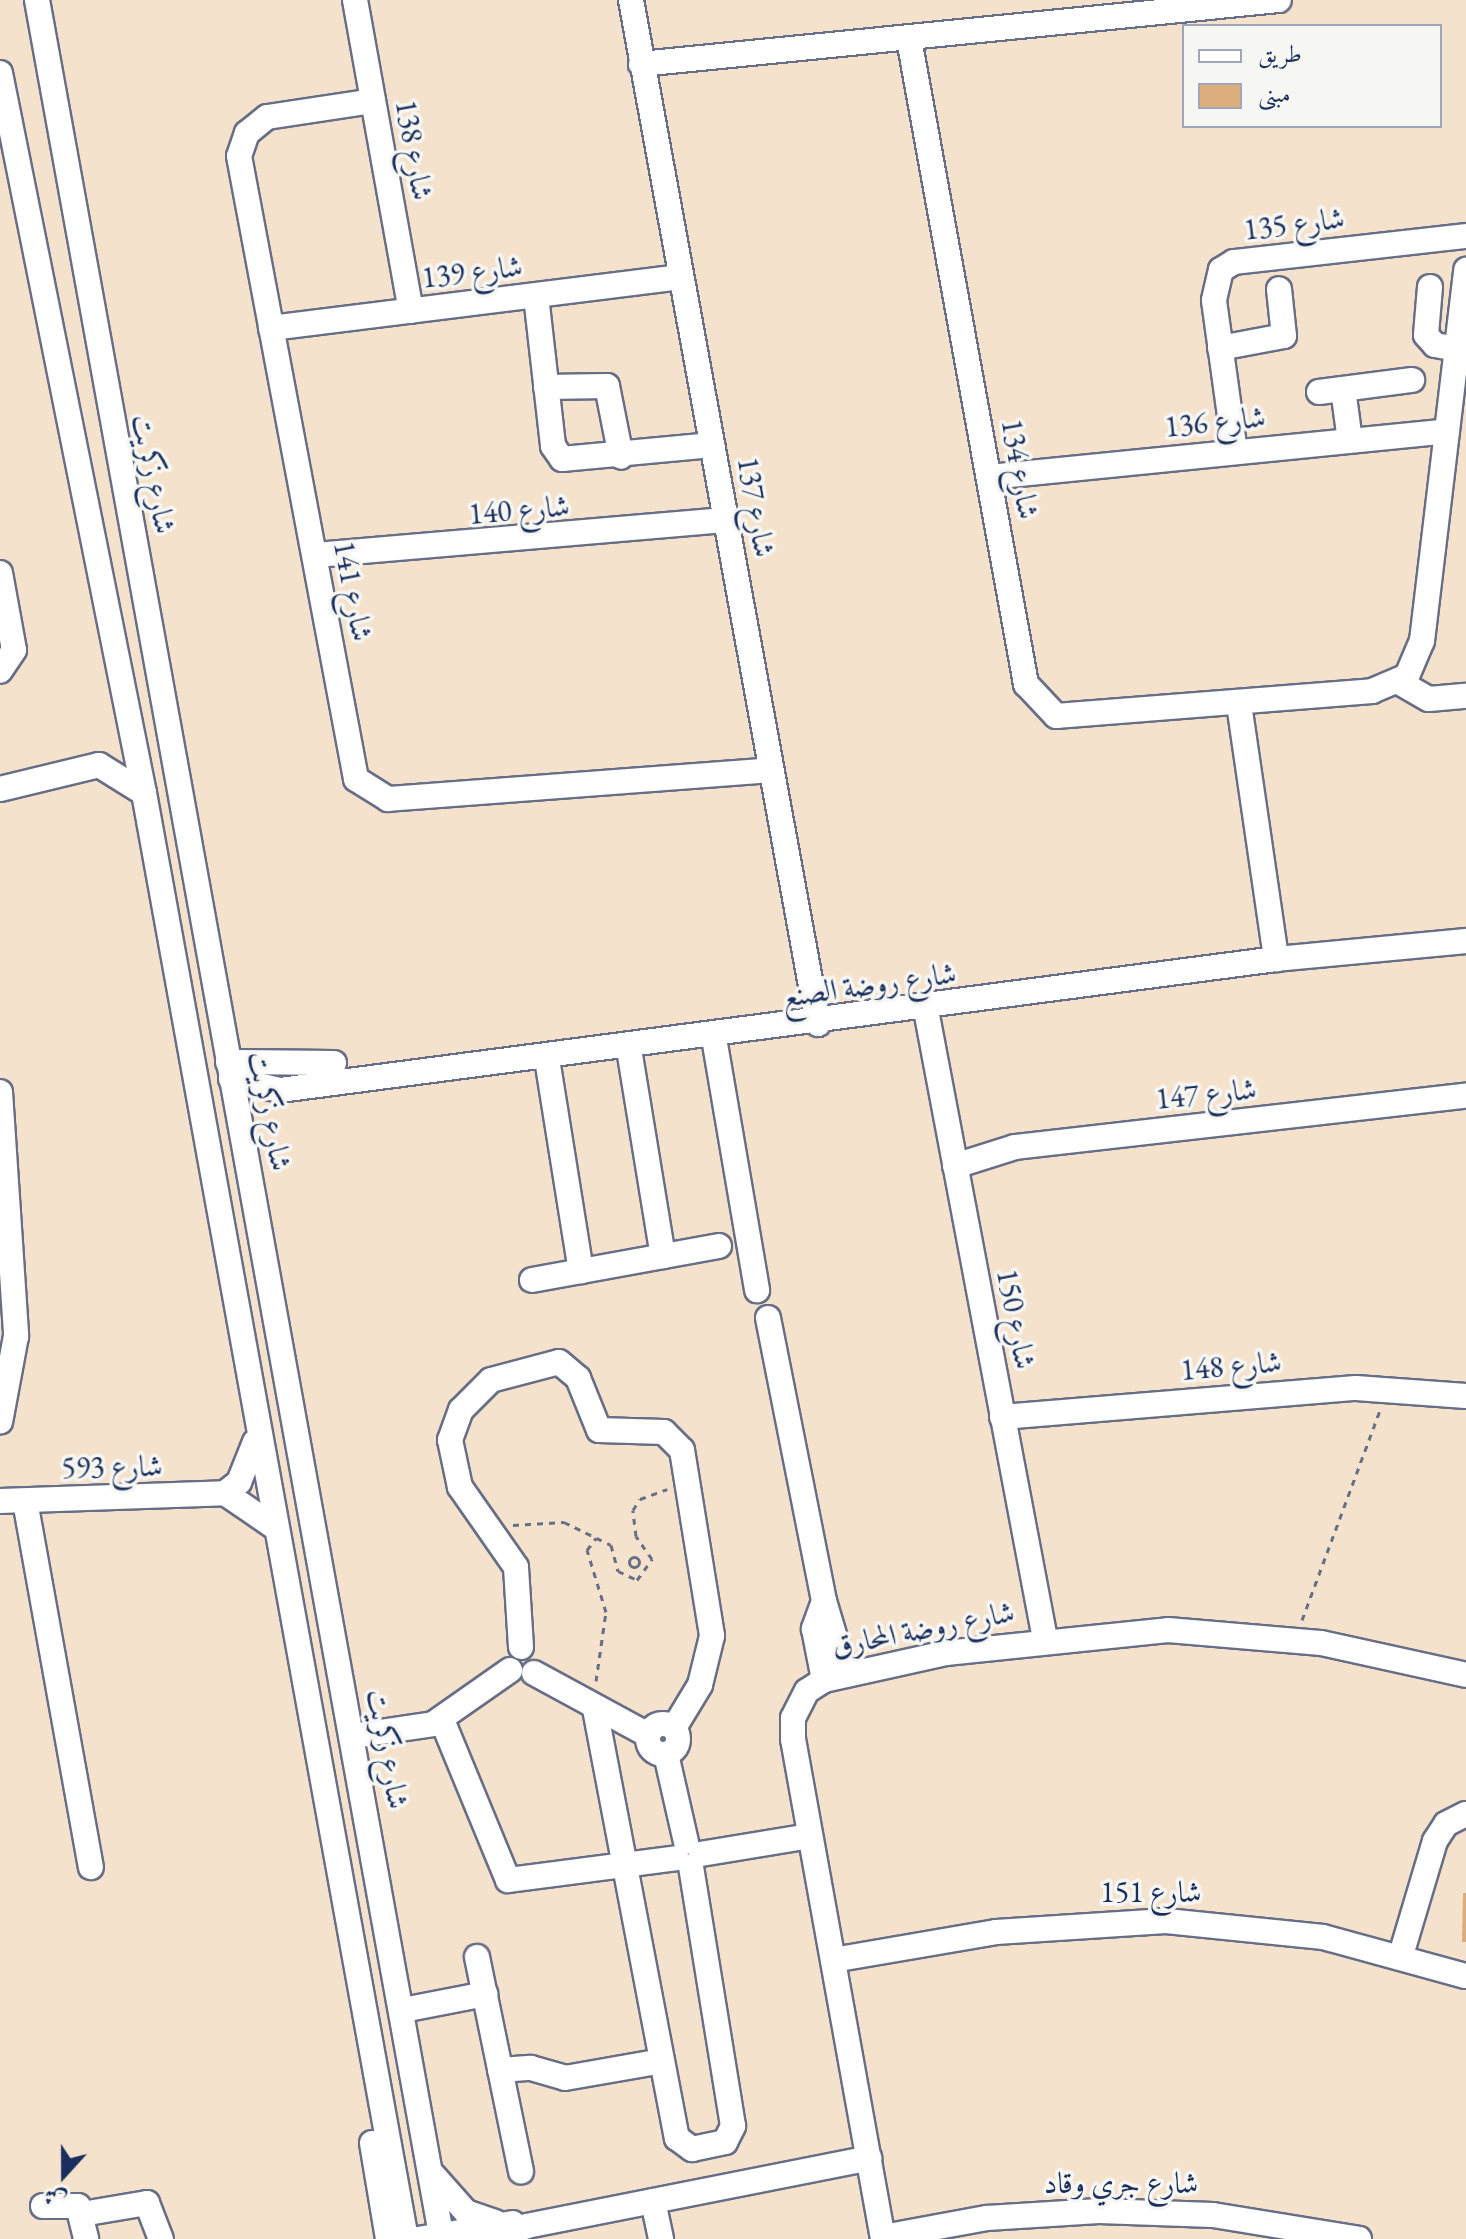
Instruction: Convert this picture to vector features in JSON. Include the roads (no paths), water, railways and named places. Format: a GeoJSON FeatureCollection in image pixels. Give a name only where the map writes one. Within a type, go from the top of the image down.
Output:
{"type":"FeatureCollection","features":[{"type":"Feature","properties":{"kind":"street","name":"شارع زكريت"},"geometry":{"type":"LineString","coordinates":[[37,0],[229,1070],[245,1141],[432,2172],[434,2237],[531,2230],[653,2201],[869,2158]]}},
{"type":"Feature","properties":{"kind":"street","name":"شارع 138"},"geometry":{"type":"LineString","coordinates":[[355,0],[411,311]]}},
{"type":"Feature","properties":{"kind":"street","name":"شارع 137"},"geometry":{"type":"LineString","coordinates":[[631,0],[818,1024]]}},
{"type":"Feature","properties":{"kind":"street"},"geometry":{"type":"LineString","coordinates":[[641,64],[1279,0]]}},
{"type":"Feature","properties":{"kind":"street","name":"شارع 134"},"geometry":{"type":"LineString","coordinates":[[909,39],[1026,684],[1040,707],[1074,719],[1372,691],[1399,682]]}},
{"type":"Feature","properties":{"kind":"street"},"geometry":{"type":"LineString","coordinates":[[0,73],[144,793],[273,1526],[406,2239]]}},
{"type":"Feature","properties":{"kind":"street","name":"شارع 141"},"geometry":{"type":"LineString","coordinates":[[373,101],[267,117],[241,144],[239,171],[316,555],[350,760],[370,793],[388,799],[770,770]]}},
{"type":"Feature","properties":{"kind":"street","name":"شارع 135"},"geometry":{"type":"LineString","coordinates":[[1235,452],[1214,284],[1227,265],[1466,236]]}},
{"type":"Feature","properties":{"kind":"street"},"geometry":{"type":"LineString","coordinates":[[1466,270],[1420,651],[1399,682],[1429,699],[1466,696]]}},
{"type":"Feature","properties":{"kind":"street","name":"شارع 139"},"geometry":{"type":"LineString","coordinates":[[271,328],[681,277]]}},
{"type":"Feature","properties":{"kind":"street"},"geometry":{"type":"LineString","coordinates":[[1430,287],[1426,335],[1435,345],[1457,349]]}},
{"type":"Feature","properties":{"kind":"street"},"geometry":{"type":"LineString","coordinates":[[1220,348],[1284,336],[1279,289]]}},
{"type":"Feature","properties":{"kind":"street"},"geometry":{"type":"LineString","coordinates":[[536,296],[556,453],[569,462],[712,445]]}},
{"type":"Feature","properties":{"kind":"street"},"geometry":{"type":"LineString","coordinates":[[1350,441],[1331,391],[1412,380]]}},
{"type":"Feature","properties":{"kind":"street"},"geometry":{"type":"LineString","coordinates":[[546,387],[607,386],[621,457]]}},
{"type":"Feature","properties":{"kind":"street","name":"شارع 136"},"geometry":{"type":"LineString","coordinates":[[989,477],[1447,431]]}},
{"type":"Feature","properties":{"kind":"street","name":"شارع 140"},"geometry":{"type":"LineString","coordinates":[[316,555],[725,520]]}},
{"type":"Feature","properties":{"kind":"street"},"geometry":{"type":"LineString","coordinates":[[0,573],[14,650],[0,671]]}},
{"type":"Feature","properties":{"kind":"street"},"geometry":{"type":"LineString","coordinates":[[1239,704],[1276,959]]}},
{"type":"Feature","properties":{"kind":"street"},"geometry":{"type":"LineString","coordinates":[[0,789],[99,765],[129,723]]}},
{"type":"Feature","properties":{"kind":"street"},"geometry":{"type":"LineString","coordinates":[[99,765],[144,793]]}},
{"type":"Feature","properties":{"kind":"street","name":"شارع روضة الصنع"},"geometry":{"type":"LineString","coordinates":[[229,1070],[280,1090],[714,1038],[1276,959],[1466,941]]}},
{"type":"Feature","properties":{"kind":"street","name":"شارع 150"},"geometry":{"type":"LineString","coordinates":[[926,1010],[1045,1639]]}},
{"type":"Feature","properties":{"kind":"street"},"geometry":{"type":"LineString","coordinates":[[714,1038],[757,1290]]}},
{"type":"Feature","properties":{"kind":"street"},"geometry":{"type":"LineString","coordinates":[[629,1049],[663,1256]]}},
{"type":"Feature","properties":{"kind":"street"},"geometry":{"type":"LineString","coordinates":[[547,1059],[581,1271]]}},
{"type":"Feature","properties":{"kind":"street"},"geometry":{"type":"LineString","coordinates":[[229,1070],[334,1063]]}},
{"type":"Feature","properties":{"kind":"street"},"geometry":{"type":"LineString","coordinates":[[245,1141],[280,1090]]}},
{"type":"Feature","properties":{"kind":"street"},"geometry":{"type":"LineString","coordinates":[[0,1092],[16,1328],[0,1422]]}},
{"type":"Feature","properties":{"kind":"street","name":"شارع 147"},"geometry":{"type":"LineString","coordinates":[[955,1166],[1015,1147],[1466,1096]]}},
{"type":"Feature","properties":{"kind":"street"},"geometry":{"type":"LineString","coordinates":[[532,1280],[719,1246]]}},
{"type":"Feature","properties":{"kind":"street"},"geometry":{"type":"LineString","coordinates":[[768,1318],[824,1601],[835,1678]]}},
{"type":"Feature","properties":{"kind":"street"},"geometry":{"type":"LineString","coordinates":[[353,1736],[442,1720],[522,1672],[537,1655],[521,1647],[520,1581],[494,1531],[460,1487],[450,1440],[470,1397],[516,1370],[550,1361],[567,1366],[595,1426],[611,1435],[672,1436],[688,1483],[712,1636],[700,1685],[674,1728]]}},
{"type":"Feature","properties":{"kind":"street","name":"شارع 148"},"geometry":{"type":"LineString","coordinates":[[1002,1417],[1389,1388],[1466,1396]]}},
{"type":"Feature","properties":{"kind":"street"},"geometry":{"type":"LineString","coordinates":[[257,1437],[246,1470],[225,1493],[273,1526]]}},
{"type":"Feature","properties":{"kind":"street","name":"شارع 593"},"geometry":{"type":"LineString","coordinates":[[0,1500],[225,1493]]}},
{"type":"Feature","properties":{"kind":"street"},"geometry":{"type":"LineString","coordinates":[[25,1501],[91,1867]]}},
{"type":"Feature","properties":{"kind":"street","name":"شارع روضة المحارق"},"geometry":{"type":"LineString","coordinates":[[883,2238],[810,1836],[793,1718],[807,1691],[835,1678],[1045,1639],[1168,1630],[1295,1640],[1466,1675]]}},
{"type":"Feature","properties":{"kind":"street"},"geometry":{"type":"LineString","coordinates":[[522,1672],[648,1735]]}},
{"type":"Feature","properties":{"kind":"street"},"geometry":{"type":"LineString","coordinates":[[595,1709],[623,1867],[680,2142],[697,2149],[729,2140],[689,1855],[666,1754]]}},
{"type":"Feature","properties":{"kind":"street"},"geometry":{"type":"LineString","coordinates":[[442,1720],[502,1876],[522,1883],[810,1836]]}},
{"type":"Feature","properties":{"kind":"street"},"geometry":{"type":"LineString","coordinates":[[666,1754],[650,1747],[648,1735],[656,1725],[674,1728]]}},
{"type":"Feature","properties":{"kind":"street"},"geometry":{"type":"LineString","coordinates":[[666,1754],[679,1740],[674,1728]]}},
{"type":"Feature","properties":{"kind":"street"},"geometry":{"type":"LineString","coordinates":[[1401,1955],[1435,1841],[1446,1824],[1466,1814]]}},
{"type":"Feature","properties":{"kind":"street","name":"شارع 151"},"geometry":{"type":"LineString","coordinates":[[833,1960],[996,1932],[1166,1921],[1271,1928],[1401,1955],[1466,1976]]}},
{"type":"Feature","properties":{"kind":"street"},"geometry":{"type":"LineString","coordinates":[[477,1957],[521,2172]]}},
{"type":"Feature","properties":{"kind":"street"},"geometry":{"type":"LineString","coordinates":[[403,2010],[485,1994]]}},
{"type":"Feature","properties":{"kind":"street"},"geometry":{"type":"LineString","coordinates":[[364,2010],[357,2046],[388,2239]]}},
{"type":"Feature","properties":{"kind":"street"},"geometry":{"type":"LineString","coordinates":[[500,2070],[531,2068],[565,2078],[662,2061]]}},
{"type":"Feature","properties":{"kind":"street"},"geometry":{"type":"LineString","coordinates":[[432,2172],[466,2212],[499,2234]]}},
{"type":"Feature","properties":{"kind":"street"},"geometry":{"type":"LineString","coordinates":[[653,2201],[661,2239]]}},
{"type":"Feature","properties":{"kind":"street"},"geometry":{"type":"LineString","coordinates":[[43,2206],[70,2202],[82,2214],[86,2239]]}},
{"type":"Feature","properties":{"kind":"street"},"geometry":{"type":"LineString","coordinates":[[82,2214],[147,2203],[161,2239]]}},
{"type":"Feature","properties":{"kind":"street","name":"شارع جري وقاد"},"geometry":{"type":"LineString","coordinates":[[883,2238],[987,2218],[1099,2211],[1213,2215],[1359,2239]]}}]}
